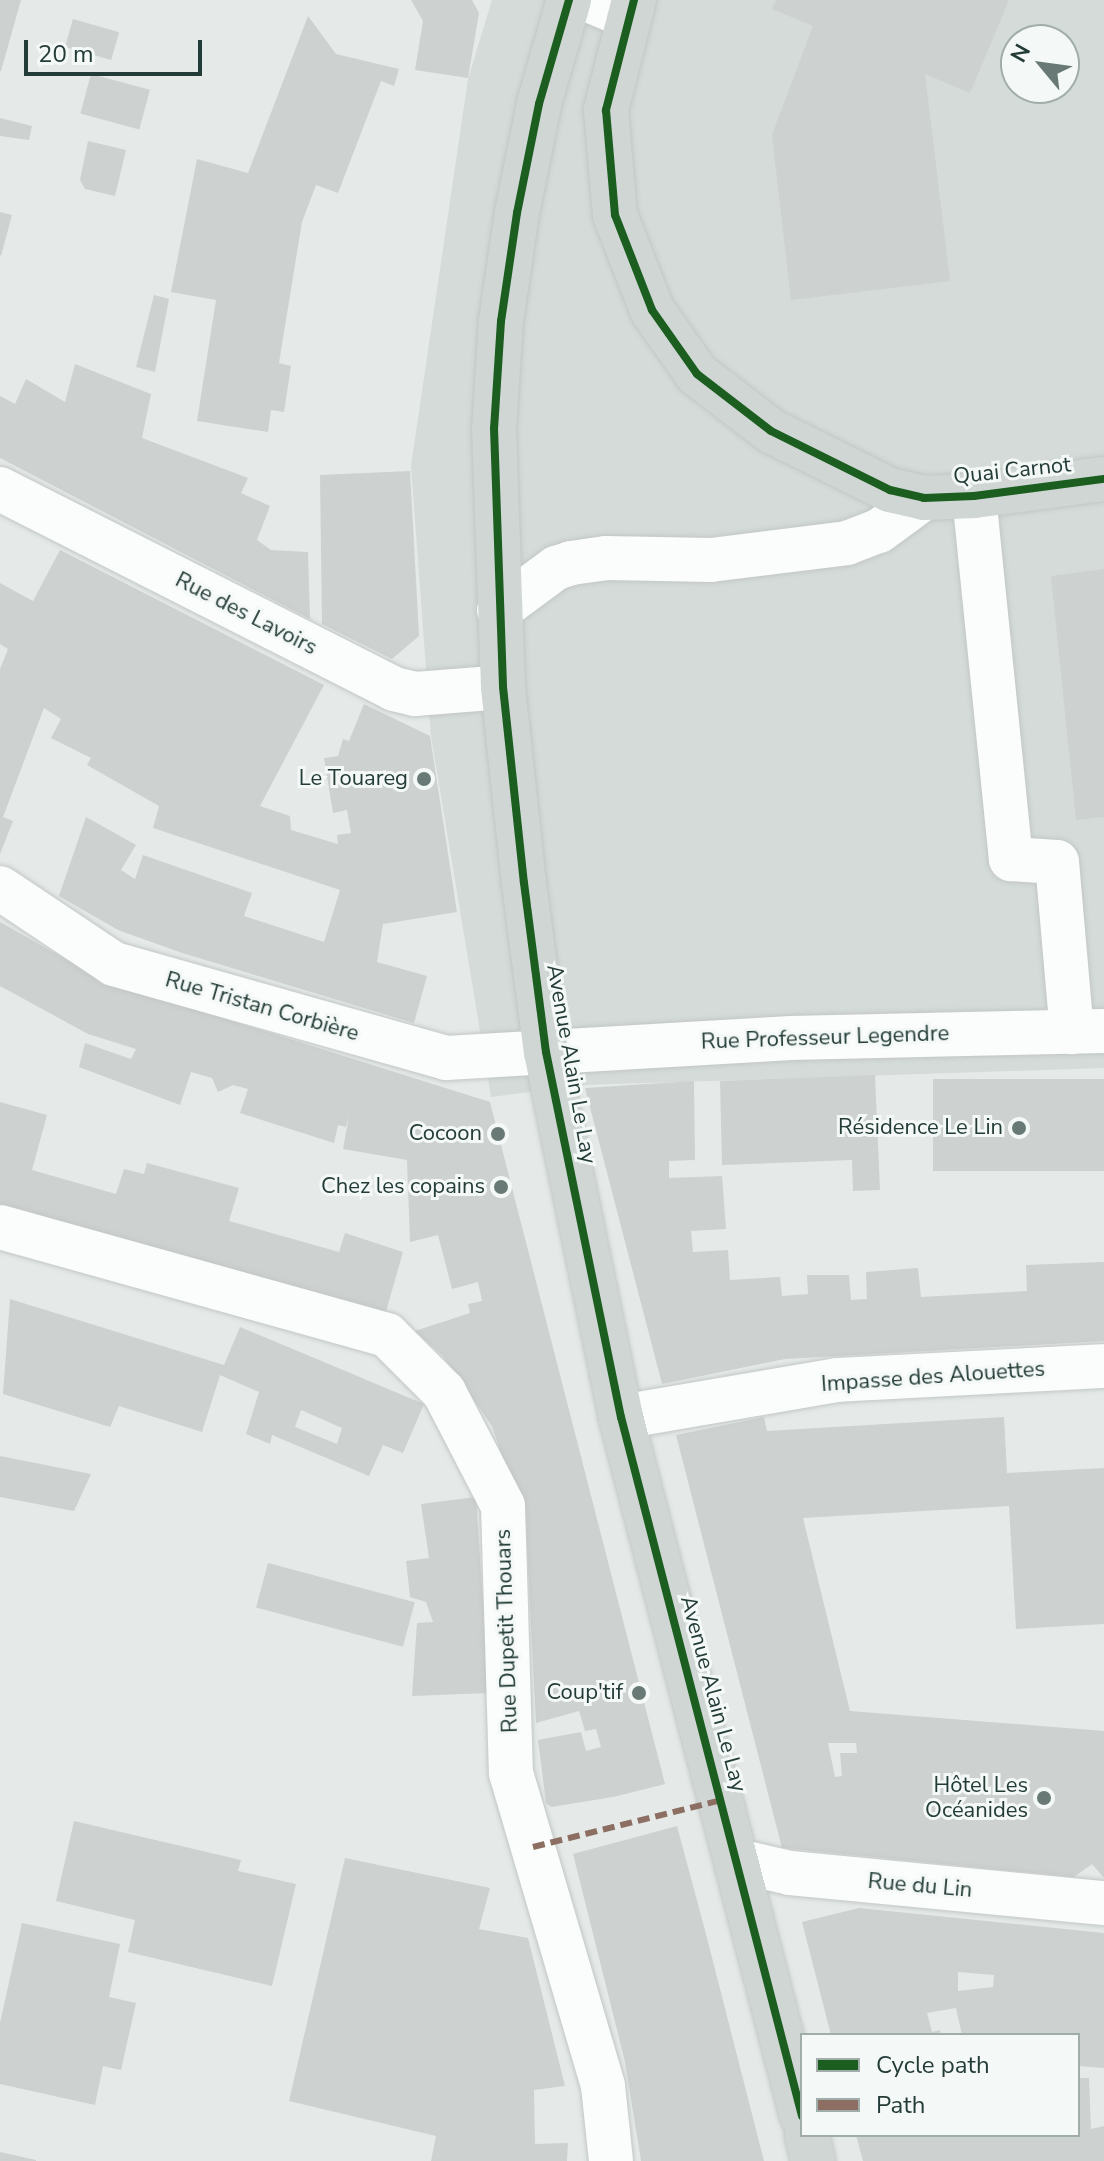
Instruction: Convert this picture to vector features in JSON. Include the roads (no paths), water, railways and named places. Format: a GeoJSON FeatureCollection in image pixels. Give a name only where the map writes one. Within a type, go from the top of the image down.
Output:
{"type":"FeatureCollection","features":[{"type":"Feature","properties":{"kind":"main road","name":"Avenue Alain Le Lay"},"geometry":{"type":"LineString","coordinates":[[569,0],[536,118],[501,321],[494,428],[503,687],[546,1052],[621,1417],[800,2108]]}},
{"type":"Feature","properties":{"kind":"main road"},"geometry":{"type":"LineString","coordinates":[[631,8],[606,110],[610,184],[623,242],[652,310],[697,374],[740,410],[852,476],[924,498]]}},
{"type":"Feature","properties":{"kind":"main road","name":"Quai Carnot"},"geometry":{"type":"LineString","coordinates":[[924,498],[974,496],[1104,479]]}},
{"type":"Feature","properties":{"kind":"main road"},"geometry":{"type":"LineString","coordinates":[[807,2137],[813,2161]]}},
{"type":"Feature","properties":{"kind":"street"},"geometry":{"type":"LineString","coordinates":[[588,0],[631,8]]}},
{"type":"Feature","properties":{"kind":"street","name":"Rue des Lavoirs"},"geometry":{"type":"LineString","coordinates":[[0,489],[394,689],[415,694],[503,687]]}},
{"type":"Feature","properties":{"kind":"street"},"geometry":{"type":"LineString","coordinates":[[974,496],[1011,859],[1057,862],[1088,1031]]}},
{"type":"Feature","properties":{"kind":"street","name":"Quai Carnot"},"geometry":{"type":"LineString","coordinates":[[499,610],[556,568],[571,563],[606,558],[711,560],[847,543],[879,531],[924,498]]}},
{"type":"Feature","properties":{"kind":"street","name":"Rue Tristan Corbière"},"geometry":{"type":"LineString","coordinates":[[0,888],[114,964],[446,1058],[546,1052]]}},
{"type":"Feature","properties":{"kind":"street","name":"Rue Professeur Legendre"},"geometry":{"type":"LineString","coordinates":[[546,1052],[791,1038],[1088,1031]]}},
{"type":"Feature","properties":{"kind":"street","name":"Rue Dupetit Thouars"},"geometry":{"type":"LineString","coordinates":[[0,1227],[387,1335],[444,1392],[503,1506],[511,1773],[603,2086],[611,2161]]}},
{"type":"Feature","properties":{"kind":"street","name":"Impasse des Alouettes"},"geometry":{"type":"LineString","coordinates":[[621,1417],[837,1380],[1104,1366]]}},
{"type":"Feature","properties":{"kind":"street","name":"Rue du Lin"},"geometry":{"type":"LineString","coordinates":[[738,1861],[790,1873],[1104,1903]]}},
{"type":"Feature","properties":{"kind":"place","name":"Le Touareg"},"geometry":{"type":"Point","coordinates":[424,779]}},
{"type":"Feature","properties":{"kind":"place","name":"Résidence Le Lin"},"geometry":{"type":"Point","coordinates":[1019,1128]}},
{"type":"Feature","properties":{"kind":"place","name":"Cocoon"},"geometry":{"type":"Point","coordinates":[498,1134]}},
{"type":"Feature","properties":{"kind":"place","name":"Chez les copains"},"geometry":{"type":"Point","coordinates":[501,1187]}},
{"type":"Feature","properties":{"kind":"place","name":"Coup'tif"},"geometry":{"type":"Point","coordinates":[639,1693]}},
{"type":"Feature","properties":{"kind":"place","name":"Hôtel Les Océanides"},"geometry":{"type":"Point","coordinates":[1044,1798]}}]}
